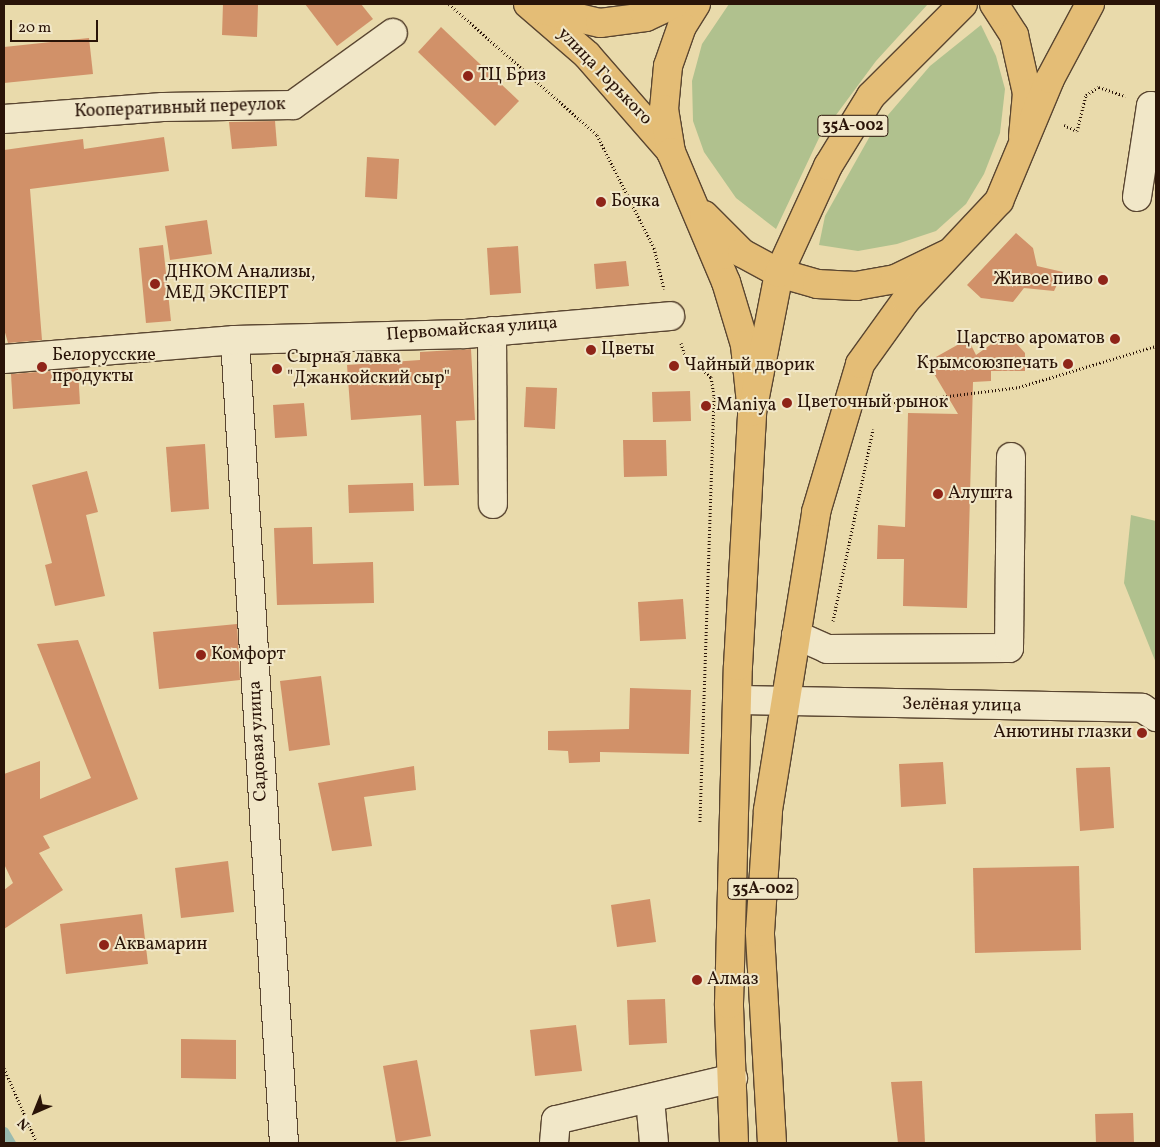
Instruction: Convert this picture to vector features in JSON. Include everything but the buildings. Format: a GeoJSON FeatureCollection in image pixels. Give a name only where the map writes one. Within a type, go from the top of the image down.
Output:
{"type":"FeatureCollection","features":[{"type":"Feature","properties":{"kind":"main road","name":"улица Горького"},"geometry":{"type":"LineString","coordinates":[[530,5],[600,23],[646,17],[674,4]]}},
{"type":"Feature","properties":{"kind":"main road"},"geometry":{"type":"LineString","coordinates":[[696,4],[682,26],[668,66],[664,109],[671,152],[726,282],[745,346],[752,412],[729,1004],[734,1143]]}},
{"type":"Feature","properties":{"kind":"main road","name":"35А-002"},"geometry":{"type":"LineString","coordinates":[[752,412],[779,273],[828,166],[872,96],[963,4]]}},
{"type":"Feature","properties":{"kind":"main road"},"geometry":{"type":"LineString","coordinates":[[994,4],[1014,35],[1027,93],[1022,151]]}},
{"type":"Feature","properties":{"kind":"main road"},"geometry":{"type":"LineString","coordinates":[[783,704],[816,512],[860,364],[906,300],[964,242],[999,201],[1022,151],[1050,79],[1090,4]]}},
{"type":"Feature","properties":{"kind":"main road","name":"улица Горького"},"geometry":{"type":"LineString","coordinates":[[530,5],[587,55],[671,152]]}},
{"type":"Feature","properties":{"kind":"main road"},"geometry":{"type":"LineString","coordinates":[[687,192],[711,225],[736,247],[779,273],[817,284],[885,281],[931,265],[964,242]]}},
{"type":"Feature","properties":{"kind":"main road","name":"35А-002"},"geometry":{"type":"LineString","coordinates":[[772,1143],[760,932],[768,810],[783,704]]}},
{"type":"Feature","properties":{"kind":"street","name":"Кооперативный переулок"},"geometry":{"type":"LineString","coordinates":[[4,119],[163,107],[293,105],[393,33]]}},
{"type":"Feature","properties":{"kind":"street"},"geometry":{"type":"LineString","coordinates":[[1137,197],[1154,107]]}},
{"type":"Feature","properties":{"kind":"street","name":"Первомайская улица"},"geometry":{"type":"LineString","coordinates":[[4,359],[235,340],[492,331],[670,316]]}},
{"type":"Feature","properties":{"kind":"street"},"geometry":{"type":"LineString","coordinates":[[492,331],[493,504]]}},
{"type":"Feature","properties":{"kind":"street","name":"Садовая улица"},"geometry":{"type":"LineString","coordinates":[[235,340],[284,1143]]}},
{"type":"Feature","properties":{"kind":"street"},"geometry":{"type":"LineString","coordinates":[[796,635],[826,649],[1008,648],[1011,457]]}},
{"type":"Feature","properties":{"kind":"street","name":"Зелёная улица"},"geometry":{"type":"LineString","coordinates":[[740,700],[783,704],[1149,712]]}},
{"type":"Feature","properties":{"kind":"street"},"geometry":{"type":"LineString","coordinates":[[554,1143],[556,1120],[733,1078]]}},
{"type":"Feature","properties":{"kind":"street"},"geometry":{"type":"LineString","coordinates":[[650,1099],[654,1143]]}},
{"type":"Feature","properties":{"kind":"path"},"geometry":{"type":"LineString","coordinates":[[449,4],[598,135],[654,248],[670,316],[684,353],[711,377],[714,397],[700,823]]}},
{"type":"Feature","properties":{"kind":"path"},"geometry":{"type":"LineString","coordinates":[[1077,130],[1086,95],[1099,86],[1154,107]]}},
{"type":"Feature","properties":{"kind":"path"},"geometry":{"type":"LineString","coordinates":[[872,404],[906,404],[1019,387],[1156,346]]}},
{"type":"Feature","properties":{"kind":"path"},"geometry":{"type":"LineString","coordinates":[[826,649],[873,442]]}},
{"type":"Feature","properties":{"kind":"path"},"geometry":{"type":"LineString","coordinates":[[4,1068],[37,1143]]}},
{"type":"Feature","properties":{"kind":"green space"},"geometry":{"type":"Polygon","coordinates":[[[729,4],[928,4],[876,61],[819,138],[776,229],[736,198],[704,152],[693,121],[692,81],[702,44],[729,4]]]}},
{"type":"Feature","properties":{"kind":"green space"},"geometry":{"type":"Polygon","coordinates":[[[981,25],[996,56],[1005,89],[1000,133],[984,174],[966,204],[936,231],[897,244],[858,251],[819,245],[825,216],[870,136],[930,66],[981,25]]]}},
{"type":"Feature","properties":{"kind":"green space"},"geometry":{"type":"Polygon","coordinates":[[[1131,515],[1156,521],[1156,663],[1124,583],[1131,515]]]}},
{"type":"Feature","properties":{"kind":"waterway"},"geometry":{"type":"LineString","coordinates":[[4,1131],[11,1143]]}},
{"type":"Feature","properties":{"kind":"place","name":"ТЦ Бриз"},"geometry":{"type":"Point","coordinates":[468,76]}},
{"type":"Feature","properties":{"kind":"place","name":"Бочка"},"geometry":{"type":"Point","coordinates":[601,202]}},
{"type":"Feature","properties":{"kind":"place","name":"Живое пиво"},"geometry":{"type":"Point","coordinates":[1103,280]}},
{"type":"Feature","properties":{"kind":"place","name":"ДНКОМ Анализы, МЕД ЭКСПЕРТ"},"geometry":{"type":"Point","coordinates":[155,284]}},
{"type":"Feature","properties":{"kind":"place","name":"Царство ароматов"},"geometry":{"type":"Point","coordinates":[1115,339]}},
{"type":"Feature","properties":{"kind":"place","name":"Цветы"},"geometry":{"type":"Point","coordinates":[591,350]}},
{"type":"Feature","properties":{"kind":"place","name":"Крымсоюзпечать"},"geometry":{"type":"Point","coordinates":[1068,364]}},
{"type":"Feature","properties":{"kind":"place","name":"Чайный дворик"},"geometry":{"type":"Point","coordinates":[674,366]}},
{"type":"Feature","properties":{"kind":"place","name":"Белорусские продукты"},"geometry":{"type":"Point","coordinates":[42,367]}},
{"type":"Feature","properties":{"kind":"place","name":"Сырная лавка \"Джанкойский сыр\""},"geometry":{"type":"Point","coordinates":[277,369]}},
{"type":"Feature","properties":{"kind":"place","name":"Цветочный рынок"},"geometry":{"type":"Point","coordinates":[787,403]}},
{"type":"Feature","properties":{"kind":"place","name":"Maniya"},"geometry":{"type":"Point","coordinates":[706,406]}},
{"type":"Feature","properties":{"kind":"place","name":"Алушта"},"geometry":{"type":"Point","coordinates":[938,494]}},
{"type":"Feature","properties":{"kind":"place","name":"Комфорт"},"geometry":{"type":"Point","coordinates":[201,655]}},
{"type":"Feature","properties":{"kind":"place","name":"Анютины глазки"},"geometry":{"type":"Point","coordinates":[1142,733]}},
{"type":"Feature","properties":{"kind":"place","name":"Аквамарин"},"geometry":{"type":"Point","coordinates":[104,945]}},
{"type":"Feature","properties":{"kind":"place","name":"Алмаз"},"geometry":{"type":"Point","coordinates":[697,980]}}]}
